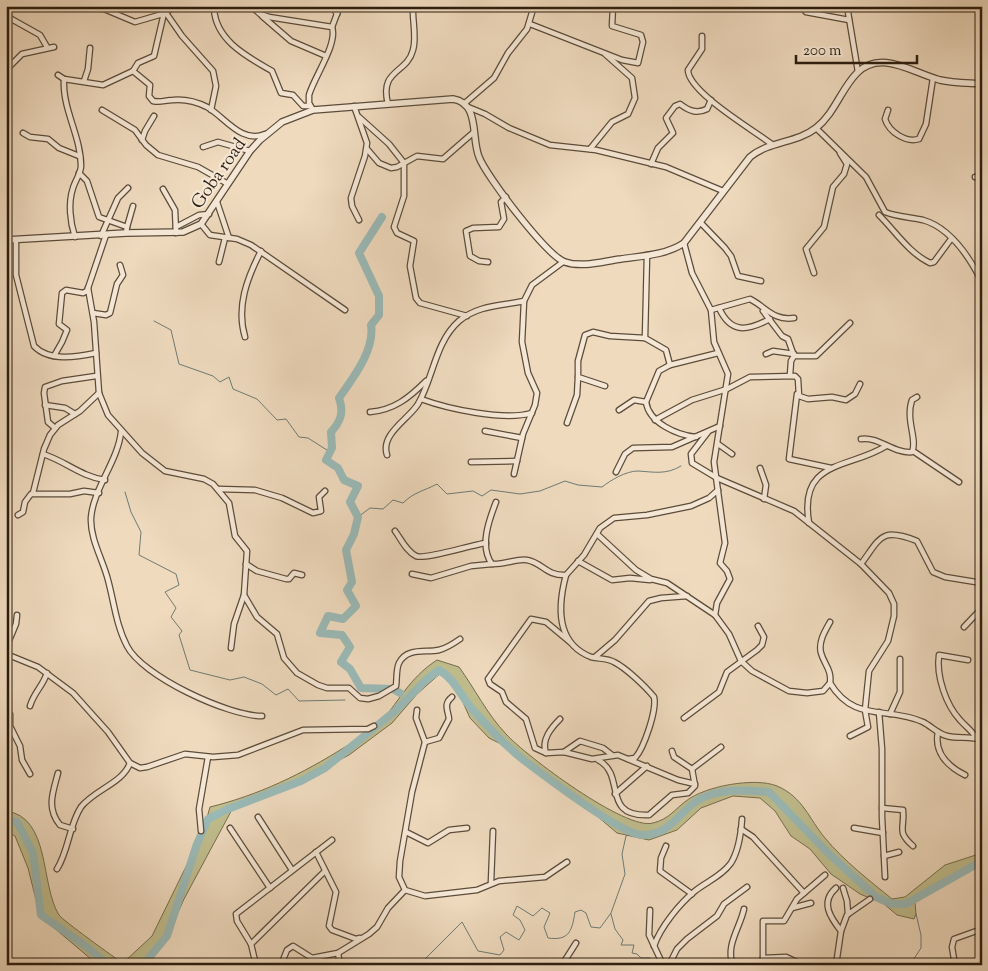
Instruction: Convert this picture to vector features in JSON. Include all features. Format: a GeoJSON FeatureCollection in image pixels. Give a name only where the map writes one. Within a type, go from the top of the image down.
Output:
{"type":"FeatureCollection","features":[{"type":"Feature","properties":{"kind":"street"},"geometry":{"type":"LineString","coordinates":[[78,6],[104,9],[135,22],[165,13],[173,6]]}},
{"type":"Feature","properties":{"kind":"street"},"geometry":{"type":"LineString","coordinates":[[251,6],[291,40],[326,56]]}},
{"type":"Feature","properties":{"kind":"street"},"geometry":{"type":"LineString","coordinates":[[332,6],[337,14]]}},
{"type":"Feature","properties":{"kind":"street"},"geometry":{"type":"LineString","coordinates":[[214,9],[214,19],[224,38],[261,66],[272,71],[281,93],[293,95],[303,106],[312,108],[311,89],[332,40],[332,27],[340,6]]}},
{"type":"Feature","properties":{"kind":"street"},"geometry":{"type":"LineString","coordinates":[[388,104],[386,95],[390,77],[404,64],[414,49],[412,18],[414,6]]}},
{"type":"Feature","properties":{"kind":"street"},"geometry":{"type":"LineString","coordinates":[[466,105],[491,82],[501,63],[530,24],[534,6]]}},
{"type":"Feature","properties":{"kind":"street"},"geometry":{"type":"LineString","coordinates":[[530,24],[604,54],[635,64],[640,58],[643,42],[641,34],[612,26],[613,6]]}},
{"type":"Feature","properties":{"kind":"street"},"geometry":{"type":"LineString","coordinates":[[800,6],[806,12],[849,20]]}},
{"type":"Feature","properties":{"kind":"street"},"geometry":{"type":"LineString","coordinates":[[847,6],[858,72]]}},
{"type":"Feature","properties":{"kind":"street"},"geometry":{"type":"LineString","coordinates":[[58,75],[64,79],[103,85],[133,71],[138,63],[154,56],[165,13]]}},
{"type":"Feature","properties":{"kind":"street"},"geometry":{"type":"LineString","coordinates":[[165,13],[182,36],[213,71],[216,91],[211,110]]}},
{"type":"Feature","properties":{"kind":"street"},"geometry":{"type":"LineString","coordinates":[[260,14],[332,27]]}},
{"type":"Feature","properties":{"kind":"street"},"geometry":{"type":"LineString","coordinates":[[6,16],[40,35],[47,47]]}},
{"type":"Feature","properties":{"kind":"street"},"geometry":{"type":"LineString","coordinates":[[702,36],[702,49],[689,68],[688,75],[712,100],[773,145]]}},
{"type":"Feature","properties":{"kind":"street"},"geometry":{"type":"LineString","coordinates":[[6,70],[22,54],[54,47]]}},
{"type":"Feature","properties":{"kind":"street"},"geometry":{"type":"LineString","coordinates":[[84,81],[88,69],[90,48]]}},
{"type":"Feature","properties":{"kind":"street"},"geometry":{"type":"LineString","coordinates":[[590,149],[612,122],[628,114],[635,98],[632,78],[604,54]]}},
{"type":"Feature","properties":{"kind":"street"},"geometry":{"type":"LineString","coordinates":[[466,105],[479,158],[506,197],[546,248],[563,262],[584,264],[647,255],[674,249],[684,243],[701,224],[723,191],[750,157],[773,145],[816,128],[830,114],[858,72],[868,64],[881,62],[933,78],[982,84]]}},
{"type":"Feature","properties":{"kind":"street"},"geometry":{"type":"LineString","coordinates":[[133,71],[150,85],[150,96],[153,101],[186,100],[211,110],[232,127],[245,134],[254,137],[266,134]]}},
{"type":"Feature","properties":{"kind":"street"},"geometry":{"type":"LineString","coordinates":[[888,110],[885,119],[893,131],[909,140],[919,139],[926,124],[933,78]]}},
{"type":"Feature","properties":{"kind":"street"},"geometry":{"type":"LineString","coordinates":[[64,79],[64,94],[79,156],[80,173],[70,200],[75,237]]}},
{"type":"Feature","properties":{"kind":"street","name":"Goba road"},"geometry":{"type":"LineString","coordinates":[[6,240],[104,236],[126,230],[176,230],[201,224],[250,151],[266,134],[282,122],[312,108],[453,99],[466,105]]}},
{"type":"Feature","properties":{"kind":"street"},"geometry":{"type":"LineString","coordinates":[[651,164],[658,148],[673,133],[666,118],[674,106],[680,104],[691,111],[701,112],[708,109],[712,100]]}},
{"type":"Feature","properties":{"kind":"street"},"geometry":{"type":"LineString","coordinates":[[466,105],[508,128],[550,145],[590,149],[651,164],[672,170],[723,191]]}},
{"type":"Feature","properties":{"kind":"street"},"geometry":{"type":"LineString","coordinates":[[354,106],[366,138],[367,149],[351,198],[352,206],[359,220]]}},
{"type":"Feature","properties":{"kind":"street"},"geometry":{"type":"LineString","coordinates":[[102,110],[135,130],[142,140],[158,155],[198,167],[228,184]]}},
{"type":"Feature","properties":{"kind":"street"},"geometry":{"type":"LineString","coordinates":[[142,140],[154,116]]}},
{"type":"Feature","properties":{"kind":"street"},"geometry":{"type":"LineString","coordinates":[[359,117],[389,144],[404,163],[404,196],[394,227],[397,233],[414,241],[410,264],[416,298],[420,303],[430,304],[467,316]]}},
{"type":"Feature","properties":{"kind":"street"},"geometry":{"type":"LineString","coordinates":[[816,128],[866,177],[885,212],[925,221],[951,239],[965,253],[982,282]]}},
{"type":"Feature","properties":{"kind":"street"},"geometry":{"type":"LineString","coordinates":[[367,149],[379,163],[391,168],[417,156],[443,158],[474,132]]}},
{"type":"Feature","properties":{"kind":"street"},"geometry":{"type":"LineString","coordinates":[[23,133],[30,137],[48,139],[59,148],[79,156]]}},
{"type":"Feature","properties":{"kind":"street"},"geometry":{"type":"LineString","coordinates":[[204,147],[218,142],[250,151]]}},
{"type":"Feature","properties":{"kind":"street"},"geometry":{"type":"LineString","coordinates":[[814,273],[806,249],[824,227],[833,187],[847,166],[838,149]]}},
{"type":"Feature","properties":{"kind":"street"},"geometry":{"type":"LineString","coordinates":[[80,173],[87,181],[99,217],[126,230],[133,206]]}},
{"type":"Feature","properties":{"kind":"street"},"geometry":{"type":"LineString","coordinates":[[975,177],[982,176]]}},
{"type":"Feature","properties":{"kind":"street"},"geometry":{"type":"LineString","coordinates":[[54,356],[67,330],[59,324],[62,293],[66,290],[85,293],[104,236],[106,220],[118,198],[128,188]]}},
{"type":"Feature","properties":{"kind":"street"},"geometry":{"type":"LineString","coordinates":[[163,189],[175,210],[176,230]]}},
{"type":"Feature","properties":{"kind":"street"},"geometry":{"type":"LineString","coordinates":[[488,262],[479,261],[470,256],[466,233],[473,228],[499,227],[504,219],[501,202],[506,197]]}},
{"type":"Feature","properties":{"kind":"street"},"geometry":{"type":"LineString","coordinates":[[217,202],[227,238],[218,262]]}},
{"type":"Feature","properties":{"kind":"street"},"geometry":{"type":"LineString","coordinates":[[176,230],[199,215],[209,214]]}},
{"type":"Feature","properties":{"kind":"street"},"geometry":{"type":"LineString","coordinates":[[879,215],[901,240],[930,263],[934,262],[951,239]]}},
{"type":"Feature","properties":{"kind":"street"},"geometry":{"type":"LineString","coordinates":[[201,224],[210,235],[241,240],[261,251],[344,310]]}},
{"type":"Feature","properties":{"kind":"street"},"geometry":{"type":"LineString","coordinates":[[701,224],[731,256],[738,276],[761,281]]}},
{"type":"Feature","properties":{"kind":"street"},"geometry":{"type":"LineString","coordinates":[[16,240],[16,275],[34,346],[39,352],[54,356],[96,353]]}},
{"type":"Feature","properties":{"kind":"street"},"geometry":{"type":"LineString","coordinates":[[684,243],[692,273],[711,310],[714,342],[728,374],[714,462],[725,543],[720,563],[727,571],[730,580],[717,603],[715,614]]}},
{"type":"Feature","properties":{"kind":"street"},"geometry":{"type":"LineString","coordinates":[[244,337],[241,319],[244,293],[261,251]]}},
{"type":"Feature","properties":{"kind":"street"},"geometry":{"type":"LineString","coordinates":[[644,338],[647,255]]}},
{"type":"Feature","properties":{"kind":"street"},"geometry":{"type":"LineString","coordinates":[[514,474],[522,438],[532,413],[537,393],[528,373],[522,342],[524,301],[532,285],[563,262]]}},
{"type":"Feature","properties":{"kind":"street"},"geometry":{"type":"LineString","coordinates":[[93,313],[106,315],[110,313],[118,282],[123,275],[120,265]]}},
{"type":"Feature","properties":{"kind":"street"},"geometry":{"type":"LineString","coordinates":[[88,288],[93,313],[96,376],[99,393],[108,415],[121,432],[165,472],[204,479],[218,489],[228,503],[235,536],[246,551],[244,595],[232,634],[232,648]]}},
{"type":"Feature","properties":{"kind":"street"},"geometry":{"type":"LineString","coordinates":[[711,310],[747,299],[752,300],[762,308],[781,318],[794,318]]}},
{"type":"Feature","properties":{"kind":"street"},"geometry":{"type":"LineString","coordinates":[[388,455],[388,445],[395,429],[414,410],[421,399],[445,341],[455,325],[467,316],[501,303],[524,301]]}},
{"type":"Feature","properties":{"kind":"street"},"geometry":{"type":"LineString","coordinates":[[719,308],[727,322],[740,328],[750,328],[770,320]]}},
{"type":"Feature","properties":{"kind":"street"},"geometry":{"type":"LineString","coordinates":[[762,308],[782,336],[788,339],[794,355],[791,361],[790,375]]}},
{"type":"Feature","properties":{"kind":"street"},"geometry":{"type":"LineString","coordinates":[[766,354],[768,351],[773,351],[794,355],[816,356],[850,322]]}},
{"type":"Feature","properties":{"kind":"street"},"geometry":{"type":"LineString","coordinates":[[567,423],[576,395],[578,361],[583,338],[588,332],[644,338],[666,350],[670,365]]}},
{"type":"Feature","properties":{"kind":"street"},"geometry":{"type":"LineString","coordinates":[[696,438],[677,432],[654,420],[648,412],[646,402],[657,373],[670,365],[718,353]]}},
{"type":"Feature","properties":{"kind":"street"},"geometry":{"type":"LineString","coordinates":[[654,420],[692,400],[727,389],[750,377],[790,375],[798,379],[798,393],[789,459],[830,468]]}},
{"type":"Feature","properties":{"kind":"street"},"geometry":{"type":"LineString","coordinates":[[55,428],[48,422],[45,405],[44,393],[48,385],[96,376]]}},
{"type":"Feature","properties":{"kind":"street"},"geometry":{"type":"LineString","coordinates":[[578,377],[605,386]]}},
{"type":"Feature","properties":{"kind":"street"},"geometry":{"type":"LineString","coordinates":[[370,412],[393,408],[414,393],[429,378]]}},
{"type":"Feature","properties":{"kind":"street"},"geometry":{"type":"LineString","coordinates":[[798,393],[804,398],[832,397],[846,400],[855,394],[860,384]]}},
{"type":"Feature","properties":{"kind":"street"},"geometry":{"type":"LineString","coordinates":[[18,515],[22,514],[28,498],[33,493],[43,454],[55,428],[99,393]]}},
{"type":"Feature","properties":{"kind":"street"},"geometry":{"type":"LineString","coordinates":[[913,452],[909,409],[912,400],[917,397]]}},
{"type":"Feature","properties":{"kind":"street"},"geometry":{"type":"LineString","coordinates":[[421,399],[442,407],[497,415],[520,416],[532,413]]}},
{"type":"Feature","properties":{"kind":"street"},"geometry":{"type":"LineString","coordinates":[[619,410],[634,400],[646,402]]}},
{"type":"Feature","properties":{"kind":"street"},"geometry":{"type":"LineString","coordinates":[[45,405],[65,408],[75,414]]}},
{"type":"Feature","properties":{"kind":"street"},"geometry":{"type":"LineString","coordinates":[[616,472],[625,454],[633,448],[672,447],[720,426]]}},
{"type":"Feature","properties":{"kind":"street"},"geometry":{"type":"LineString","coordinates":[[485,431],[522,438]]}},
{"type":"Feature","properties":{"kind":"street"},"geometry":{"type":"LineString","coordinates":[[121,432],[119,445],[93,510],[92,528],[127,647],[143,665],[187,692],[240,712],[262,716]]}},
{"type":"Feature","properties":{"kind":"street"},"geometry":{"type":"LineString","coordinates":[[708,432],[691,454],[690,460],[701,470],[764,499],[784,505],[861,564],[889,593],[894,604],[894,616],[888,640],[869,671],[865,710],[868,727],[850,736]]}},
{"type":"Feature","properties":{"kind":"street"},"geometry":{"type":"LineString","coordinates":[[861,439],[869,439],[906,452],[913,452],[959,482]]}},
{"type":"Feature","properties":{"kind":"street"},"geometry":{"type":"LineString","coordinates":[[718,444],[732,454]]}},
{"type":"Feature","properties":{"kind":"street"},"geometry":{"type":"LineString","coordinates":[[809,523],[807,505],[809,491],[830,468],[876,452],[886,446]]}},
{"type":"Feature","properties":{"kind":"street"},"geometry":{"type":"LineString","coordinates":[[43,454],[62,461],[84,475],[105,480]]}},
{"type":"Feature","properties":{"kind":"street"},"geometry":{"type":"LineString","coordinates":[[471,462],[517,461]]}},
{"type":"Feature","properties":{"kind":"street"},"geometry":{"type":"LineString","coordinates":[[760,468],[766,485],[764,499]]}},
{"type":"Feature","properties":{"kind":"street"},"geometry":{"type":"LineString","coordinates":[[218,489],[255,490],[282,498],[313,513],[321,511],[320,497],[325,491]]}},
{"type":"Feature","properties":{"kind":"street"},"geometry":{"type":"LineString","coordinates":[[570,642],[563,625],[559,603],[566,575],[597,534],[614,518],[647,515],[691,506],[710,498],[718,490]]}},
{"type":"Feature","properties":{"kind":"street"},"geometry":{"type":"LineString","coordinates":[[33,493],[66,494],[84,491],[99,493]]}},
{"type":"Feature","properties":{"kind":"street"},"geometry":{"type":"LineString","coordinates":[[492,564],[486,554],[486,543],[496,502]]}},
{"type":"Feature","properties":{"kind":"street"},"geometry":{"type":"LineString","coordinates":[[395,531],[408,550],[419,557],[428,558],[464,546],[486,543]]}},
{"type":"Feature","properties":{"kind":"street"},"geometry":{"type":"LineString","coordinates":[[597,534],[636,570],[651,580]]}},
{"type":"Feature","properties":{"kind":"street"},"geometry":{"type":"LineString","coordinates":[[861,564],[880,537],[886,535],[906,538],[917,541],[933,572],[945,577],[982,583]]}},
{"type":"Feature","properties":{"kind":"street"},"geometry":{"type":"LineString","coordinates":[[412,574],[431,578],[471,566],[507,564],[521,559],[528,560],[549,573],[566,575]]}},
{"type":"Feature","properties":{"kind":"street"},"geometry":{"type":"LineString","coordinates":[[578,561],[612,580],[630,578],[667,583],[715,614],[729,634],[741,661],[752,671],[771,684],[789,691],[816,693],[827,689],[830,683],[830,670],[820,650],[823,636],[830,622]]}},
{"type":"Feature","properties":{"kind":"street"},"geometry":{"type":"LineString","coordinates":[[246,564],[257,572],[286,579],[289,579],[294,573],[302,575]]}},
{"type":"Feature","properties":{"kind":"street"},"geometry":{"type":"LineString","coordinates":[[244,595],[257,617],[278,634],[284,658],[308,680],[327,688],[349,688],[360,698],[368,699],[394,689],[399,662],[406,656],[413,652],[439,650],[453,645],[460,639]]}},
{"type":"Feature","properties":{"kind":"street"},"geometry":{"type":"LineString","coordinates":[[595,657],[615,640],[649,602],[661,598],[687,596]]}},
{"type":"Feature","properties":{"kind":"street"},"geometry":{"type":"LineString","coordinates":[[964,627],[982,608]]}},
{"type":"Feature","properties":{"kind":"street"},"geometry":{"type":"LineString","coordinates":[[6,648],[16,624],[17,615]]}},
{"type":"Feature","properties":{"kind":"street"},"geometry":{"type":"LineString","coordinates":[[627,759],[635,758],[639,751],[654,712],[654,697],[617,663],[595,657],[570,642],[546,622],[531,619],[488,679],[490,684],[502,692],[506,702],[526,719],[535,748],[546,753],[564,752],[596,759],[618,755],[627,759],[647,766],[678,780],[694,784]]}},
{"type":"Feature","properties":{"kind":"street"},"geometry":{"type":"LineString","coordinates":[[684,718],[719,692],[725,674],[751,655],[763,642],[764,637],[758,626]]}},
{"type":"Feature","properties":{"kind":"street"},"geometry":{"type":"LineString","coordinates":[[6,654],[47,673],[80,700],[108,732],[130,763],[144,768],[185,754],[208,757],[238,755],[303,730],[368,729],[374,726]]}},
{"type":"Feature","properties":{"kind":"street"},"geometry":{"type":"LineString","coordinates":[[968,660],[939,655],[940,686],[955,714],[976,738]]}},
{"type":"Feature","properties":{"kind":"street"},"geometry":{"type":"LineString","coordinates":[[890,714],[900,692],[900,659]]}},
{"type":"Feature","properties":{"kind":"street"},"geometry":{"type":"LineString","coordinates":[[30,706],[34,694],[44,684],[47,673]]}},
{"type":"Feature","properties":{"kind":"street"},"geometry":{"type":"LineString","coordinates":[[830,683],[844,702],[865,710],[923,722],[948,736],[982,740]]}},
{"type":"Feature","properties":{"kind":"street"},"geometry":{"type":"LineString","coordinates":[[425,742],[439,738],[449,719],[446,707],[447,702],[452,697]]}},
{"type":"Feature","properties":{"kind":"street"},"geometry":{"type":"LineString","coordinates":[[6,710],[9,712],[10,726],[20,746],[22,760],[30,774]]}},
{"type":"Feature","properties":{"kind":"street"},"geometry":{"type":"LineString","coordinates":[[417,710],[416,718],[425,742],[412,792],[399,870],[399,877],[405,890],[425,896],[477,890],[491,882],[546,877],[567,862]]}},
{"type":"Feature","properties":{"kind":"street"},"geometry":{"type":"LineString","coordinates":[[879,712],[882,749],[882,833],[885,877]]}},
{"type":"Feature","properties":{"kind":"street"},"geometry":{"type":"LineString","coordinates":[[546,753],[544,745],[548,734],[560,719]]}},
{"type":"Feature","properties":{"kind":"street"},"geometry":{"type":"LineString","coordinates":[[938,732],[937,745],[942,756],[952,767],[965,775]]}},
{"type":"Feature","properties":{"kind":"street"},"geometry":{"type":"LineString","coordinates":[[564,752],[580,741],[603,748],[612,756]]}},
{"type":"Feature","properties":{"kind":"street"},"geometry":{"type":"LineString","coordinates":[[672,751],[674,757],[692,768],[698,767],[721,747]]}},
{"type":"Feature","properties":{"kind":"street"},"geometry":{"type":"LineString","coordinates":[[201,831],[199,824],[200,800],[209,764],[208,757]]}},
{"type":"Feature","properties":{"kind":"street"},"geometry":{"type":"LineString","coordinates":[[596,759],[610,770],[614,779],[615,794],[619,804],[623,808],[643,815],[649,815],[672,796],[692,791],[694,784],[692,768]]}},
{"type":"Feature","properties":{"kind":"street"},"geometry":{"type":"LineString","coordinates":[[57,869],[64,859],[79,811],[85,802],[124,773],[130,763]]}},
{"type":"Feature","properties":{"kind":"street"},"geometry":{"type":"LineString","coordinates":[[615,794],[647,766]]}},
{"type":"Feature","properties":{"kind":"street"},"geometry":{"type":"LineString","coordinates":[[58,773],[52,796],[52,812],[60,825],[73,829]]}},
{"type":"Feature","properties":{"kind":"street"},"geometry":{"type":"LineString","coordinates":[[882,808],[903,810],[901,830],[903,837],[913,846]]}},
{"type":"Feature","properties":{"kind":"street"},"geometry":{"type":"LineString","coordinates":[[258,817],[292,870]]}},
{"type":"Feature","properties":{"kind":"street"},"geometry":{"type":"LineString","coordinates":[[654,946],[658,934],[692,894],[723,872],[731,863],[739,843],[742,819]]}},
{"type":"Feature","properties":{"kind":"street"},"geometry":{"type":"LineString","coordinates":[[230,828],[270,888]]}},
{"type":"Feature","properties":{"kind":"street"},"geometry":{"type":"LineString","coordinates":[[406,832],[428,843],[449,830],[467,828]]}},
{"type":"Feature","properties":{"kind":"street"},"geometry":{"type":"LineString","coordinates":[[854,828],[882,833]]}},
{"type":"Feature","properties":{"kind":"street"},"geometry":{"type":"LineString","coordinates":[[741,829],[753,837],[804,893]]}},
{"type":"Feature","properties":{"kind":"street"},"geometry":{"type":"LineString","coordinates":[[491,882],[493,831]]}},
{"type":"Feature","properties":{"kind":"street"},"geometry":{"type":"LineString","coordinates":[[256,965],[251,944],[237,920],[236,914],[332,840]]}},
{"type":"Feature","properties":{"kind":"street"},"geometry":{"type":"LineString","coordinates":[[666,846],[660,863],[660,871],[692,894]]}},
{"type":"Feature","properties":{"kind":"street"},"geometry":{"type":"LineString","coordinates":[[316,852],[336,892],[329,926],[332,930],[356,939],[364,938]]}},
{"type":"Feature","properties":{"kind":"street"},"geometry":{"type":"LineString","coordinates":[[884,856],[900,852]]}},
{"type":"Feature","properties":{"kind":"street"},"geometry":{"type":"LineString","coordinates":[[251,944],[325,871]]}},
{"type":"Feature","properties":{"kind":"street"},"geometry":{"type":"LineString","coordinates":[[763,965],[763,921],[784,921],[804,893],[825,875]]}},
{"type":"Feature","properties":{"kind":"street"},"geometry":{"type":"LineString","coordinates":[[668,965],[677,949],[687,939],[717,916],[724,904],[747,887]]}},
{"type":"Feature","properties":{"kind":"street"},"geometry":{"type":"LineString","coordinates":[[836,888],[830,893],[826,905],[828,912],[841,931]]}},
{"type":"Feature","properties":{"kind":"street"},"geometry":{"type":"LineString","coordinates":[[836,965],[841,931],[847,915],[847,901],[843,888]]}},
{"type":"Feature","properties":{"kind":"street"},"geometry":{"type":"LineString","coordinates":[[281,965],[288,948],[293,946],[312,958],[338,954],[377,928],[385,912],[405,890]]}},
{"type":"Feature","properties":{"kind":"street"},"geometry":{"type":"LineString","coordinates":[[847,915],[870,900]]}},
{"type":"Feature","properties":{"kind":"street"},"geometry":{"type":"LineString","coordinates":[[792,908],[811,903]]}},
{"type":"Feature","properties":{"kind":"street"},"geometry":{"type":"LineString","coordinates":[[733,965],[730,948],[742,920],[744,909]]}},
{"type":"Feature","properties":{"kind":"street"},"geometry":{"type":"LineString","coordinates":[[650,910],[649,935],[663,965]]}},
{"type":"Feature","properties":{"kind":"street"},"geometry":{"type":"LineString","coordinates":[[956,965],[952,947],[954,939],[982,929]]}},
{"type":"Feature","properties":{"kind":"street"},"geometry":{"type":"LineString","coordinates":[[562,965],[576,943]]}},
{"type":"Feature","properties":{"kind":"street"},"geometry":{"type":"LineString","coordinates":[[338,954],[340,965]]}},
{"type":"Feature","properties":{"kind":"street"},"geometry":{"type":"LineString","coordinates":[[763,958],[786,957],[803,965]]}},
{"type":"Feature","properties":{"kind":"shaded area"},"geometry":{"type":"Polygon","coordinates":[[[437,660],[459,667],[499,726],[517,744],[577,790],[621,816],[640,822],[653,823],[667,817],[686,801],[705,791],[730,784],[768,783],[793,796],[840,855],[892,899],[905,897],[945,865],[982,853],[982,862],[948,880],[915,902],[916,914],[914,919],[897,915],[884,904],[860,894],[831,874],[810,849],[791,836],[775,811],[760,798],[733,796],[701,808],[677,830],[649,840],[617,833],[597,816],[552,785],[509,748],[489,738],[470,718],[453,680],[443,671],[417,694],[392,723],[349,755],[284,788],[235,804],[184,899],[167,937],[145,965],[98,965],[40,916],[28,868],[15,836],[6,831],[6,811],[20,816],[31,826],[38,839],[53,902],[59,915],[123,963],[152,936],[203,832],[210,807],[280,783],[370,733],[377,727],[411,683],[437,660]]]}},
{"type":"Feature","properties":{"kind":"waterway"},"geometry":{"type":"LineString","coordinates":[[382,217],[359,253],[379,296],[379,315],[371,325],[370,344],[362,363],[339,398],[341,416],[331,432],[332,448],[326,460],[338,468],[344,480],[358,486],[350,502],[358,517],[354,534],[346,550],[352,582],[347,590],[356,606],[343,619],[328,616],[320,633],[342,635],[350,647],[341,662],[350,669],[361,688],[393,689],[400,693]]}},
{"type":"Feature","properties":{"kind":"waterway"},"geometry":{"type":"LineString","coordinates":[[154,321],[171,330],[179,364],[213,376],[220,382],[229,377],[233,389],[257,399],[277,420],[286,419],[299,437],[308,438],[330,452]]}},
{"type":"Feature","properties":{"kind":"waterway"},"geometry":{"type":"LineString","coordinates":[[358,517],[370,508],[383,509],[393,500],[403,503],[415,494],[437,484],[447,494],[473,491],[482,496],[491,490],[520,494],[540,491],[565,481],[578,485],[602,487],[624,474],[638,471],[665,472],[681,466]]}},
{"type":"Feature","properties":{"kind":"waterway"},"geometry":{"type":"LineString","coordinates":[[125,492],[131,512],[141,532],[139,555],[176,574],[179,585],[165,592],[176,608],[171,617],[182,631],[179,635],[190,670],[230,680],[244,677],[262,684],[276,695],[288,689],[299,701],[345,700]]}},
{"type":"Feature","properties":{"kind":"waterway"},"geometry":{"type":"LineString","coordinates":[[143,965],[167,936],[197,844],[208,819],[228,809],[301,781],[325,768],[395,711],[427,679],[439,670],[450,678],[484,722],[521,758],[581,802],[631,832],[642,835],[661,831],[675,821],[687,808],[710,795],[744,790],[761,791],[769,792],[828,853],[876,897],[892,904],[906,904],[982,861]]}},
{"type":"Feature","properties":{"kind":"waterway"},"geometry":{"type":"LineString","coordinates":[[6,820],[17,822],[33,853],[41,915],[87,947],[108,965]]}},
{"type":"Feature","properties":{"kind":"waterway"},"geometry":{"type":"LineString","coordinates":[[419,965],[462,922],[478,951],[500,955],[504,950],[500,937],[506,932],[519,940],[525,930],[520,920],[513,915],[517,906],[533,916],[542,908],[550,913],[544,927],[548,938],[555,939],[565,936],[571,929],[575,912],[581,910],[586,913],[591,927],[600,928],[611,913],[625,874],[622,854],[626,836],[633,834]]}},
{"type":"Feature","properties":{"kind":"waterway"},"geometry":{"type":"LineString","coordinates":[[611,914],[615,929],[623,940],[621,945],[634,945],[632,953],[637,954],[641,958],[650,958],[652,962],[648,965]]}},
{"type":"Feature","properties":{"kind":"waterway"},"geometry":{"type":"LineString","coordinates":[[910,965],[921,948],[921,935],[916,914]]}}]}
